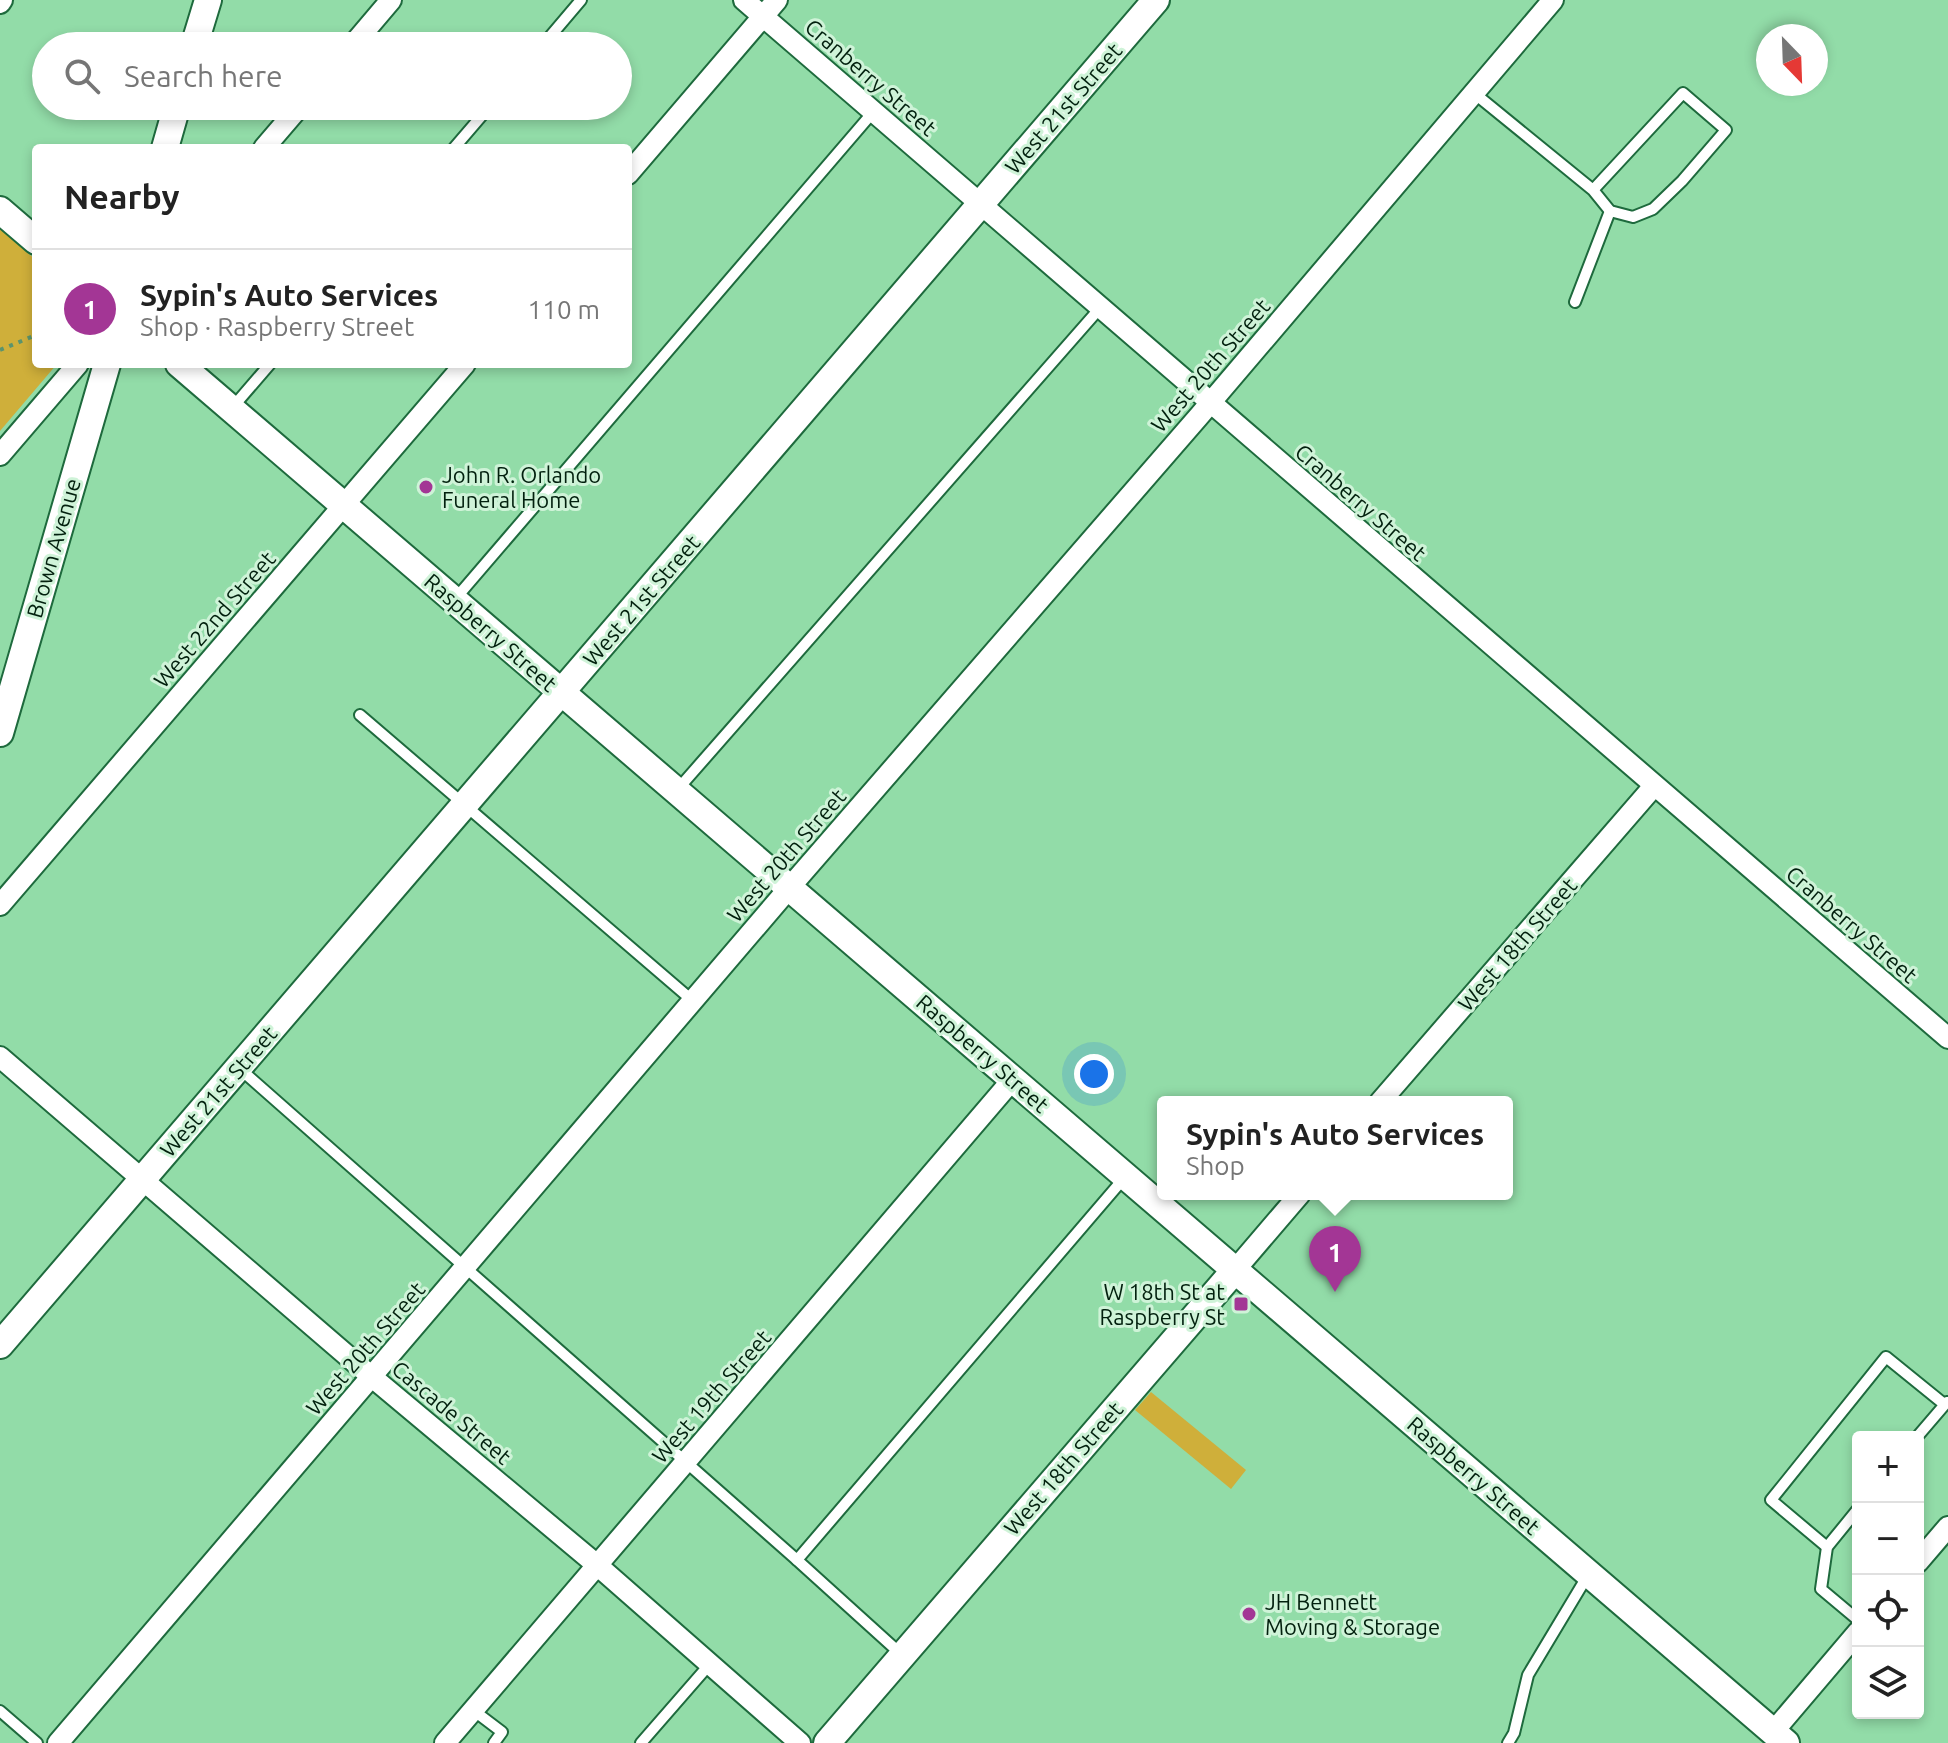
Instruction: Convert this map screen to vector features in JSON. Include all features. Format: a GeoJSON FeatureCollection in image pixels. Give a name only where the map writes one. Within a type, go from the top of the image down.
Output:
{"type":"FeatureCollection","features":[{"type":"Feature","properties":{"kind":"street"},"geometry":{"type":"LineString","coordinates":[[198,32],[208,0]]}},
{"type":"Feature","properties":{"kind":"street"},"geometry":{"type":"LineString","coordinates":[[364,32],[391,0]]}},
{"type":"Feature","properties":{"kind":"street","name":"Cranberry Street"},"geometry":{"type":"LineString","coordinates":[[744,0],[1948,1038]]}},
{"type":"Feature","properties":{"kind":"street"},"geometry":{"type":"LineString","coordinates":[[632,169],[777,0]]}},
{"type":"Feature","properties":{"kind":"street","name":"West 21st Street"},"geometry":{"type":"LineString","coordinates":[[0,1345],[1156,0]]}},
{"type":"Feature","properties":{"kind":"street","name":"West 20th Street"},"geometry":{"type":"LineString","coordinates":[[58,1743],[1553,0]]}},
{"type":"Feature","properties":{"kind":"street"},"geometry":{"type":"LineString","coordinates":[[166,144],[173,120]]}},
{"type":"Feature","properties":{"kind":"street"},"geometry":{"type":"LineString","coordinates":[[267,144],[288,120]]}},
{"type":"Feature","properties":{"kind":"street"},"geometry":{"type":"LineString","coordinates":[[0,210],[32,238]]}},
{"type":"Feature","properties":{"kind":"street"},"geometry":{"type":"LineString","coordinates":[[0,455],[75,368]]}},
{"type":"Feature","properties":{"kind":"street","name":"Brown Avenue"},"geometry":{"type":"LineString","coordinates":[[0,733],[106,368]]}},
{"type":"Feature","properties":{"kind":"street","name":"Raspberry Street"},"geometry":{"type":"LineString","coordinates":[[184,368],[1780,1737]]}},
{"type":"Feature","properties":{"kind":"street","name":"West 22nd Street"},"geometry":{"type":"LineString","coordinates":[[0,905],[462,368]]}},
{"type":"Feature","properties":{"kind":"street","name":"West 18th Street"},"geometry":{"type":"LineString","coordinates":[[1385,1096],[1654,786]]}},
{"type":"Feature","properties":{"kind":"street","name":"Cascade Street"},"geometry":{"type":"LineString","coordinates":[[0,1057],[372,1377],[597,1565],[800,1743]]}},
{"type":"Feature","properties":{"kind":"street","name":"West 19th Street"},"geometry":{"type":"LineString","coordinates":[[445,1743],[1013,1079]]}},
{"type":"Feature","properties":{"kind":"street","name":"West 18th Street"},"geometry":{"type":"LineString","coordinates":[[827,1743],[1295,1200]]}},
{"type":"Feature","properties":{"kind":"street"},"geometry":{"type":"LineString","coordinates":[[1924,1555],[1948,1527]]}},
{"type":"Feature","properties":{"kind":"street"},"geometry":{"type":"LineString","coordinates":[[1780,1737],[1852,1640]]}},
{"type":"Feature","properties":{"kind":"lane"},"geometry":{"type":"LineString","coordinates":[[554,32],[581,0]]}},
{"type":"Feature","properties":{"kind":"lane"},"geometry":{"type":"LineString","coordinates":[[1474,93],[1593,190],[1610,211],[1633,217],[1653,209],[1726,130],[1683,93],[1593,190]]}},
{"type":"Feature","properties":{"kind":"lane"},"geometry":{"type":"LineString","coordinates":[[454,600],[874,111]]}},
{"type":"Feature","properties":{"kind":"lane"},"geometry":{"type":"LineString","coordinates":[[457,144],[478,120]]}},
{"type":"Feature","properties":{"kind":"lane"},"geometry":{"type":"LineString","coordinates":[[1575,302],[1610,211]]}},
{"type":"Feature","properties":{"kind":"lane"},"geometry":{"type":"LineString","coordinates":[[677,791],[1100,308]]}},
{"type":"Feature","properties":{"kind":"lane"},"geometry":{"type":"LineString","coordinates":[[231,409],[267,368]]}},
{"type":"Feature","properties":{"kind":"lane"},"geometry":{"type":"LineString","coordinates":[[360,715],[693,1001]]}},
{"type":"Feature","properties":{"kind":"lane"},"geometry":{"type":"LineString","coordinates":[[238,1068],[687,1461],[902,1656]]}},
{"type":"Feature","properties":{"kind":"lane"},"geometry":{"type":"LineString","coordinates":[[797,1560],[1126,1176]]}},
{"type":"Feature","properties":{"kind":"lane"},"geometry":{"type":"LineString","coordinates":[[1827,1547],[1771,1500],[1886,1357],[1946,1402],[1922,1431]]}},
{"type":"Feature","properties":{"kind":"lane"},"geometry":{"type":"LineString","coordinates":[[1852,1516],[1827,1547],[1821,1589],[1852,1615]]}},
{"type":"Feature","properties":{"kind":"lane"},"geometry":{"type":"LineString","coordinates":[[1508,1743],[1514,1733],[1528,1675],[1589,1574]]}},
{"type":"Feature","properties":{"kind":"lane"},"geometry":{"type":"LineString","coordinates":[[641,1743],[709,1665]]}},
{"type":"Feature","properties":{"kind":"lane"},"geometry":{"type":"LineString","coordinates":[[473,1710],[502,1732],[494,1743]]}},
{"type":"Feature","properties":{"kind":"lane"},"geometry":{"type":"LineString","coordinates":[[0,1711],[37,1743]]}},
{"type":"Feature","properties":{"kind":"path"},"geometry":{"type":"LineString","coordinates":[[0,350],[32,337]]}},
{"type":"Feature","properties":{"kind":"shaded area"},"geometry":{"type":"Polygon","coordinates":[[[0,229],[32,257],[32,368],[54,368],[0,431],[0,229]]]}},
{"type":"Feature","properties":{"kind":"shaded area"},"geometry":{"type":"Polygon","coordinates":[[[1151,1392],[1246,1470],[1231,1489],[1135,1410],[1151,1392]]]}},
{"type":"Feature","properties":{"kind":"place","name":"John R. Orlando Funeral Home"},"geometry":{"type":"Point","coordinates":[426,487]}},
{"type":"Feature","properties":{"kind":"place","name":"Sypin's Auto Services"},"geometry":{"type":"Point","coordinates":[1335,1292]}},
{"type":"Feature","properties":{"kind":"place","name":"W 18th St at Raspberry St"},"geometry":{"type":"Point","coordinates":[1241,1304]}},
{"type":"Feature","properties":{"kind":"place","name":"JH Bennett Moving & Storage"},"geometry":{"type":"Point","coordinates":[1249,1614]}}]}
